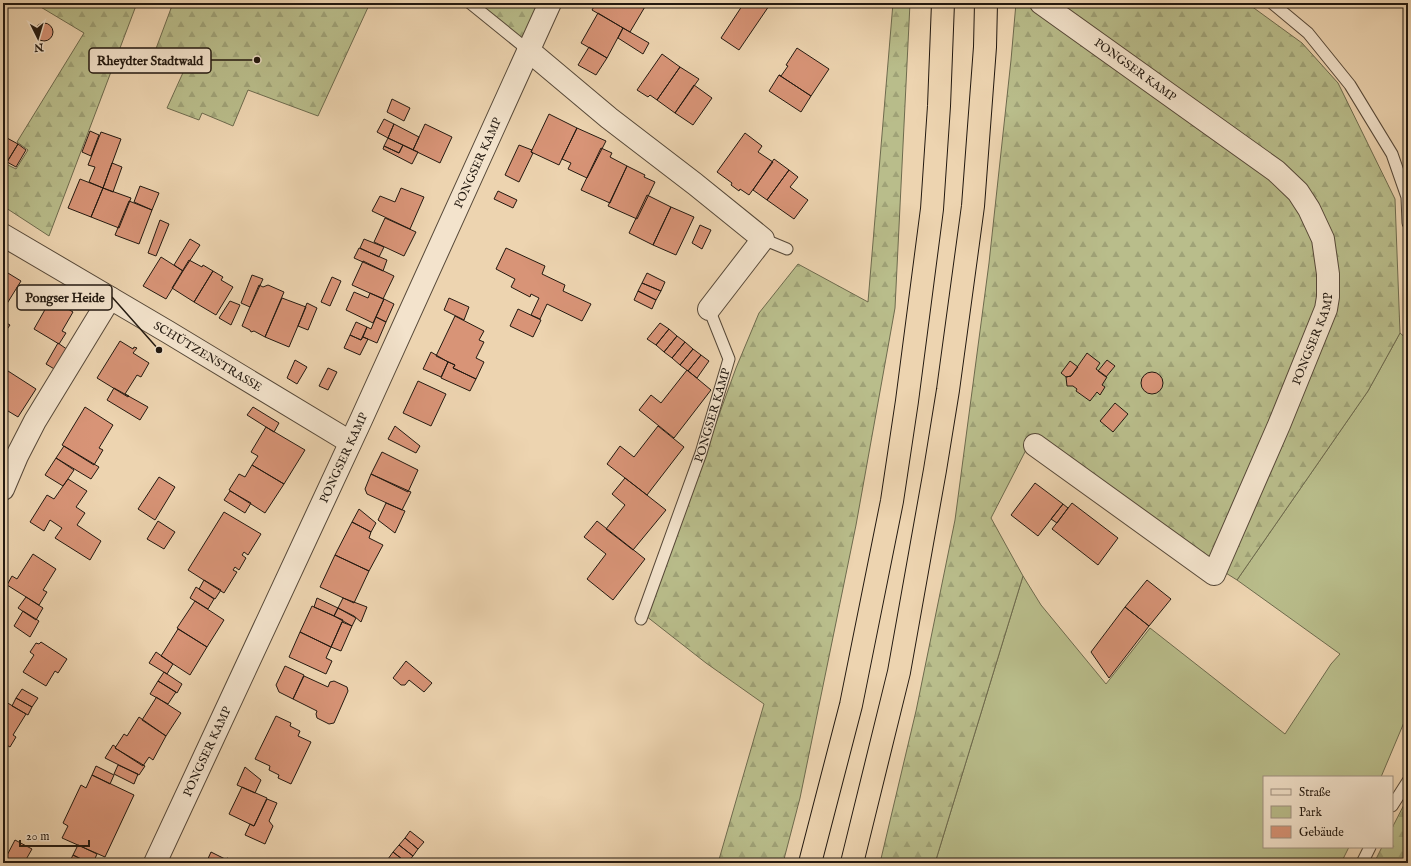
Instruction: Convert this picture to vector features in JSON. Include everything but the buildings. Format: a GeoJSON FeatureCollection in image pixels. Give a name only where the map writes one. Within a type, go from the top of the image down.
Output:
{"type":"FeatureCollection","features":[{"type":"Feature","properties":{"kind":"highway"},"geometry":{"type":"LineString","coordinates":[[852,863],[898,672],[948,390],[973,206],[986,3]]}},
{"type":"Feature","properties":{"kind":"highway"},"geometry":{"type":"LineString","coordinates":[[810,863],[851,705],[893,493],[907,401],[932,209],[939,106],[943,4]]}},
{"type":"Feature","properties":{"kind":"street","name":"PONGSER KAMP"},"geometry":{"type":"LineString","coordinates":[[155,863],[350,442],[550,3]]}},
{"type":"Feature","properties":{"kind":"street","name":"PONGSER KAMP"},"geometry":{"type":"LineString","coordinates":[[1035,445],[1214,574],[1279,425],[1323,316],[1329,286],[1323,239],[1310,209],[1298,192],[1276,171],[1041,3]]}},
{"type":"Feature","properties":{"kind":"street"},"geometry":{"type":"LineString","coordinates":[[528,50],[609,118],[695,184],[763,239]]}},
{"type":"Feature","properties":{"kind":"street","name":"SCHÜTZENSTRASSE"},"geometry":{"type":"LineString","coordinates":[[3,235],[350,442]]}},
{"type":"Feature","properties":{"kind":"street","name":"PONGSER KAMP"},"geometry":{"type":"LineString","coordinates":[[709,309],[763,239]]}},
{"type":"Feature","properties":{"kind":"street"},"geometry":{"type":"LineString","coordinates":[[3,489],[17,456],[35,421],[110,298]]}},
{"type":"Feature","properties":{"kind":"lane"},"geometry":{"type":"LineString","coordinates":[[470,3],[528,50]]}},
{"type":"Feature","properties":{"kind":"lane"},"geometry":{"type":"LineString","coordinates":[[1272,3],[1308,33],[1354,92],[1392,154],[1406,197],[1408,223]]}},
{"type":"Feature","properties":{"kind":"lane"},"geometry":{"type":"LineString","coordinates":[[763,239],[787,249]]}},
{"type":"Feature","properties":{"kind":"lane","name":"PONGSER KAMP"},"geometry":{"type":"LineString","coordinates":[[641,619],[701,452],[729,359],[709,309]]}},
{"type":"Feature","properties":{"kind":"lane"},"geometry":{"type":"LineString","coordinates":[[1393,804],[1408,782]]}},
{"type":"Feature","properties":{"kind":"lane"},"geometry":{"type":"LineString","coordinates":[[1362,863],[1370,848]]}},
{"type":"Feature","properties":{"kind":"green space"},"geometry":{"type":"Polygon","coordinates":[[[34,3],[137,3],[49,236],[3,206],[3,172],[8,165],[16,169],[28,150],[17,142],[84,33],[34,3]]]}},
{"type":"Feature","properties":{"kind":"green space"},"geometry":{"type":"Polygon","coordinates":[[[173,3],[370,3],[318,116],[248,90],[233,126],[202,113],[199,120],[167,108],[186,66],[154,54],[173,3]]]}},
{"type":"Feature","properties":{"kind":"green space"},"geometry":{"type":"Polygon","coordinates":[[[470,3],[559,3],[528,50],[470,3]]]}},
{"type":"Feature","properties":{"kind":"green space"},"geometry":{"type":"Polygon","coordinates":[[[893,3],[910,3],[895,308],[856,525],[800,798],[783,863],[718,863],[764,704],[706,663],[646,616],[736,368],[759,313],[798,264],[868,302],[893,3]]]}},
{"type":"Feature","properties":{"kind":"green space"},"geometry":{"type":"Polygon","coordinates":[[[1016,3],[1247,3],[1302,43],[1338,83],[1395,199],[1400,333],[1368,391],[1237,580],[1027,448],[991,518],[1023,576],[935,863],[880,863],[916,711],[955,520],[989,263],[1016,3]]]}},
{"type":"Feature","properties":{"kind":"green space"},"geometry":{"type":"Polygon","coordinates":[[[1400,333],[1408,340],[1408,713],[1381,776],[1263,776],[1263,848],[1348,848],[1341,863],[935,863],[1023,576],[1041,605],[1106,684],[1150,628],[1285,734],[1331,664],[1340,654],[1237,580],[1368,391],[1400,333]]]}},
{"type":"Feature","properties":{"kind":"green space"},"geometry":{"type":"Polygon","coordinates":[[[1408,797],[1408,863],[1374,863],[1382,848],[1393,848],[1393,826],[1408,797]]]}},
{"type":"Feature","properties":{"kind":"place","name":"Rheydter Stadtwald"},"geometry":{"type":"Point","coordinates":[257,60]}},
{"type":"Feature","properties":{"kind":"place","name":"Pongser Heide"},"geometry":{"type":"Point","coordinates":[159,350]}}]}
